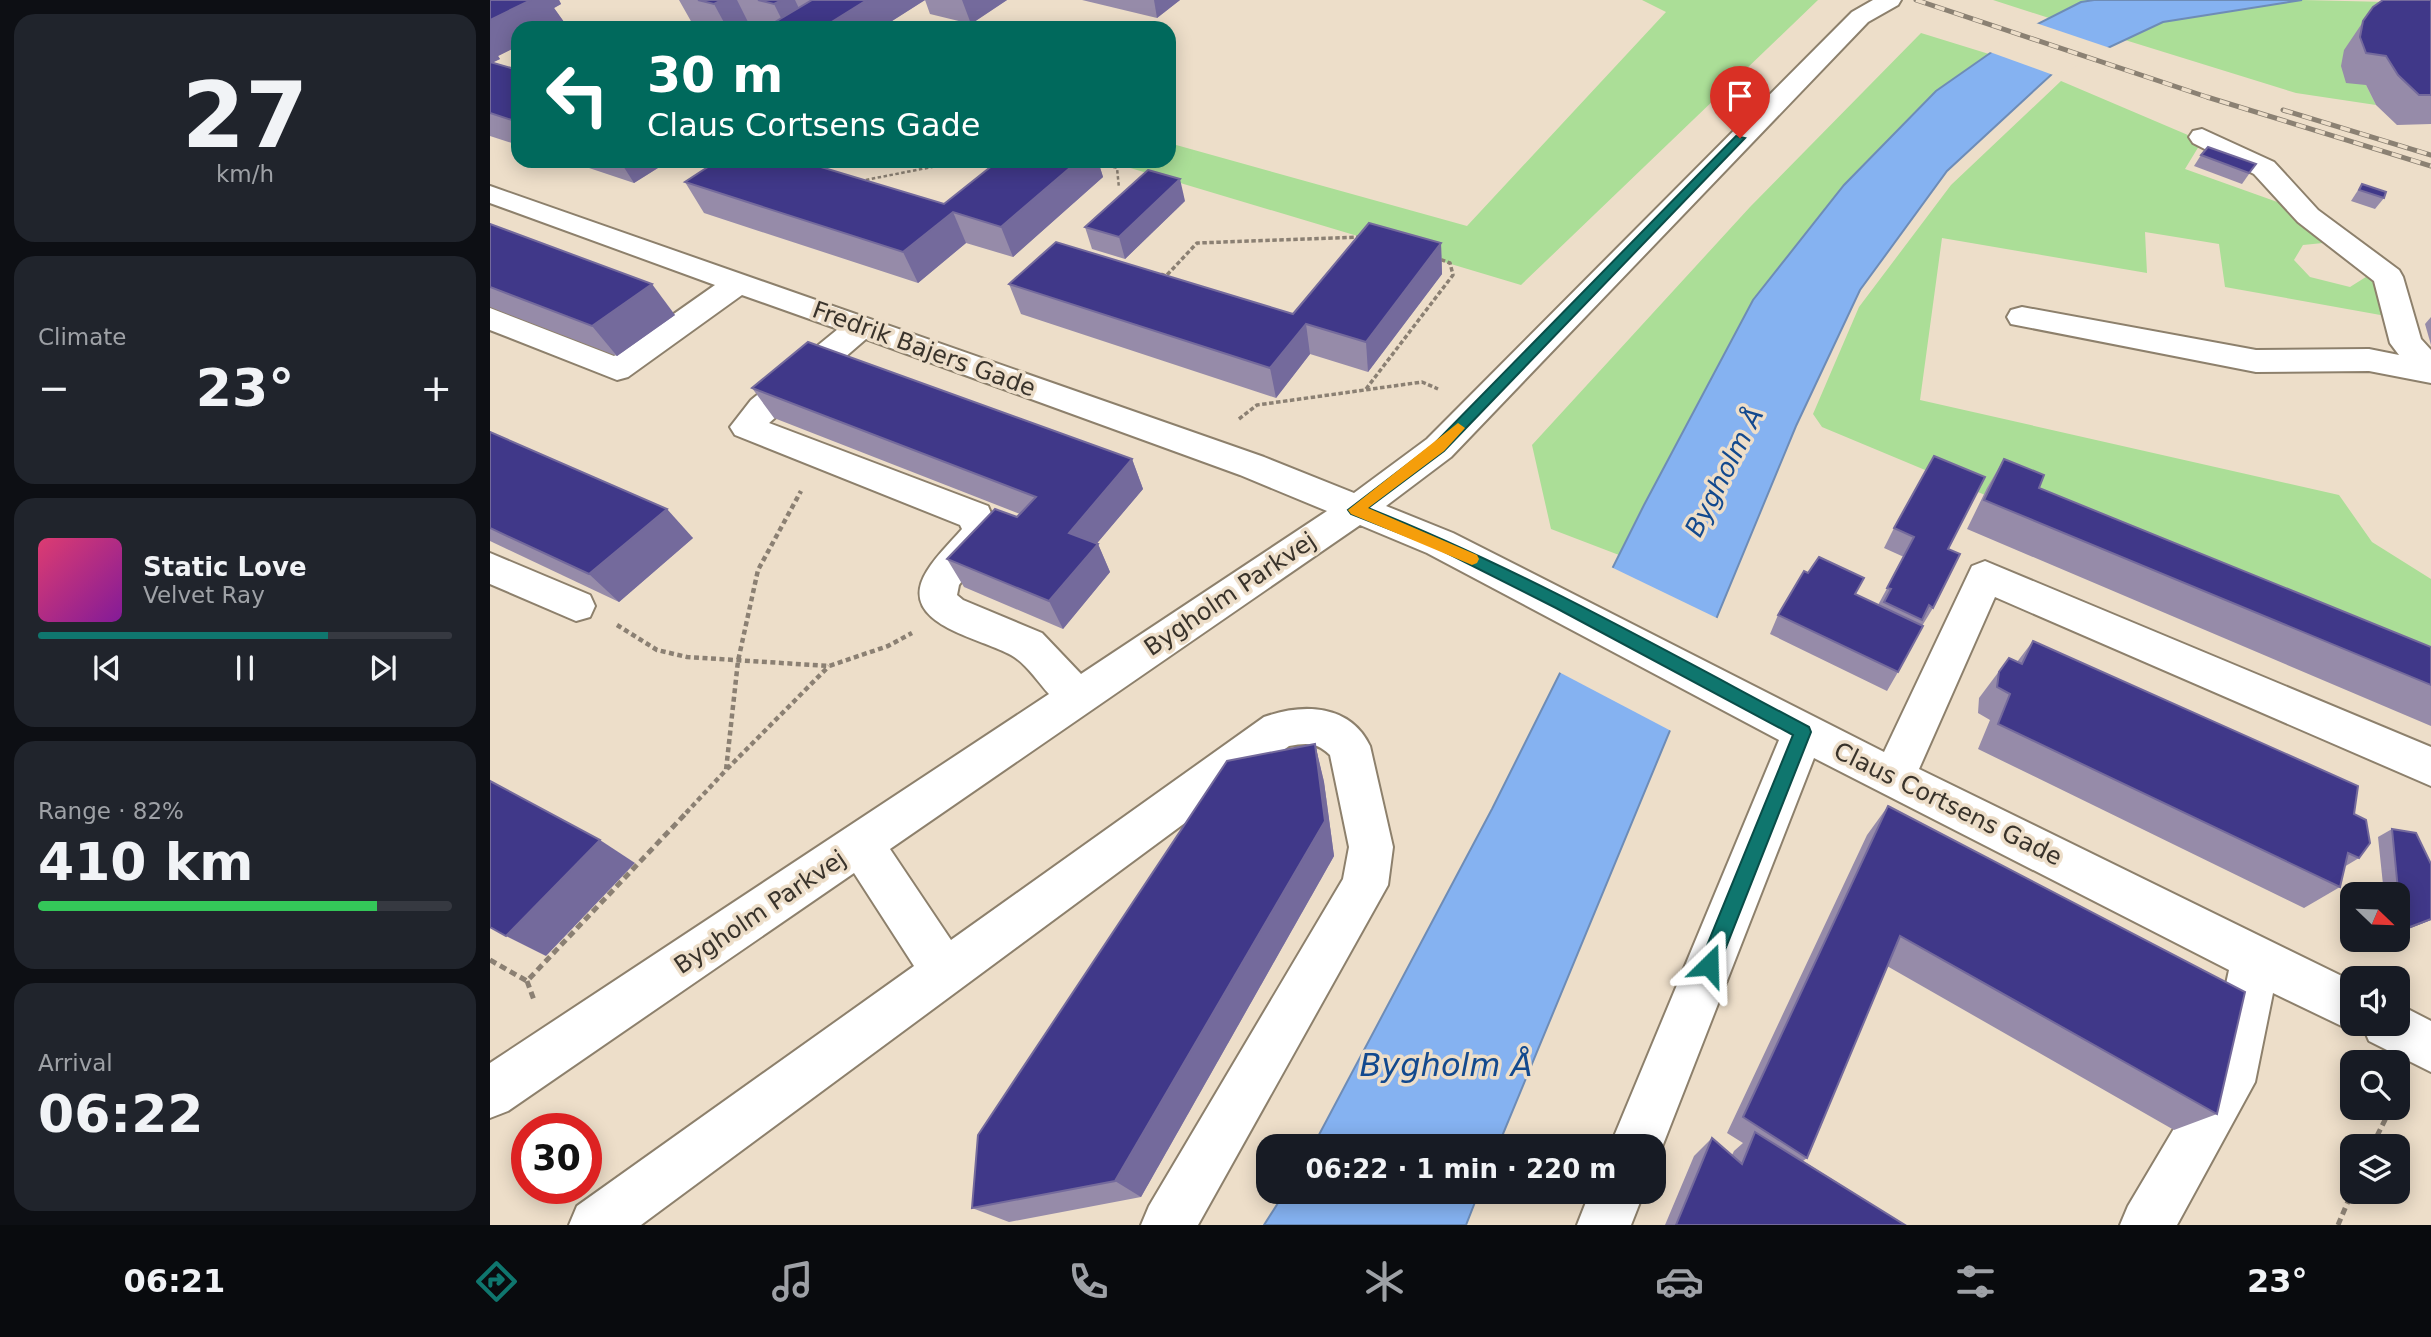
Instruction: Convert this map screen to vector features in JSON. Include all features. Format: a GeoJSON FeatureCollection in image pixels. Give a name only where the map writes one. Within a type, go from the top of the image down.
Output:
{"type":"FeatureCollection","features":[{"type":"Feature","properties":{"kind":"street","name":"Bygholm Parkvej"},"geometry":{"type":"LineString","coordinates":[[490,1093],[1356,510],[1439,448],[1860,17],[1890,0]]}},
{"type":"Feature","properties":{"kind":"street"},"geometry":{"type":"LineString","coordinates":[[2202,137],[2264,168],[2308,216],[2388,277],[2406,343],[2431,370]]}},
{"type":"Feature","properties":{"kind":"street","name":"Fredrik Bajers Gade"},"geometry":{"type":"LineString","coordinates":[[490,194],[1209,451],[1356,510]]}},
{"type":"Feature","properties":{"kind":"street"},"geometry":{"type":"LineString","coordinates":[[490,318],[617,369],[738,283]]}},
{"type":"Feature","properties":{"kind":"street"},"geometry":{"type":"LineString","coordinates":[[2022,317],[2256,361],[2369,360],[2431,370]]}},
{"type":"Feature","properties":{"kind":"street"},"geometry":{"type":"LineString","coordinates":[[862,327],[763,408],[747,427],[975,516],[981,532],[941,580],[937,599],[948,611],[1028,645],[1078,698]]}},
{"type":"Feature","properties":{"kind":"street","name":"Claus Cortsens Gade"},"geometry":{"type":"LineString","coordinates":[[1356,510],[1440,543],[1803,732],[2340,1001]]}},
{"type":"Feature","properties":{"kind":"street"},"geometry":{"type":"LineString","coordinates":[[490,568],[576,606]]}},
{"type":"Feature","properties":{"kind":"street"},"geometry":{"type":"LineString","coordinates":[[1894,777],[1984,576],[2431,767]]}},
{"type":"Feature","properties":{"kind":"street"},"geometry":{"type":"LineString","coordinates":[[596,1225],[1279,730],[1307,724],[1332,730],[1349,746],[1371,847],[1365,886],[1168,1225]]}},
{"type":"Feature","properties":{"kind":"street"},"geometry":{"type":"LineString","coordinates":[[1641,1134],[1803,732]]}},
{"type":"Feature","properties":{"kind":"street"},"geometry":{"type":"LineString","coordinates":[[861,844],[945,972]]}},
{"type":"Feature","properties":{"kind":"street"},"geometry":{"type":"LineString","coordinates":[[2147,1225],[2230,1082],[2256,958]]}},
{"type":"Feature","properties":{"kind":"street"},"geometry":{"type":"LineString","coordinates":[[2409,1036],[2431,1047]]}},
{"type":"Feature","properties":{"kind":"street"},"geometry":{"type":"LineString","coordinates":[[1604,1225],[1612,1204]]}},
{"type":"Feature","properties":{"kind":"path"},"geometry":{"type":"LineString","coordinates":[[848,180],[859,182],[931,168]]}},
{"type":"Feature","properties":{"kind":"path"},"geometry":{"type":"LineString","coordinates":[[1116,168],[1119,188]]}},
{"type":"Feature","properties":{"kind":"path"},"geometry":{"type":"LineString","coordinates":[[1154,272],[1166,276],[1197,243],[1354,236],[1365,238]]}},
{"type":"Feature","properties":{"kind":"path"},"geometry":{"type":"LineString","coordinates":[[1367,388],[1453,275],[1450,263],[1427,254]]}},
{"type":"Feature","properties":{"kind":"path"},"geometry":{"type":"LineString","coordinates":[[1209,451],[1246,412],[1257,405],[1422,382],[1478,408]]}},
{"type":"Feature","properties":{"kind":"path"},"geometry":{"type":"LineString","coordinates":[[726,770],[738,661],[758,570],[776,533],[811,474],[828,458]]}},
{"type":"Feature","properties":{"kind":"path"},"geometry":{"type":"LineString","coordinates":[[576,606],[617,624],[657,650],[687,657],[829,666],[888,646],[948,611]]}},
{"type":"Feature","properties":{"kind":"path"},"geometry":{"type":"LineString","coordinates":[[490,960],[527,981],[726,770],[829,666]]}},
{"type":"Feature","properties":{"kind":"path"},"geometry":{"type":"LineString","coordinates":[[2338,1225],[2347,1204]]}},
{"type":"Feature","properties":{"kind":"green space"},"geometry":{"type":"Polygon","coordinates":[[[1642,0],[1818,0],[1521,285],[1130,168],[1176,168],[1176,145],[1467,226],[1666,12],[1642,0]]]}},
{"type":"Feature","properties":{"kind":"green space"},"geometry":{"type":"Polygon","coordinates":[[[1993,0],[2094,0],[2081,2],[2049,18],[1993,0]]]}},
{"type":"Feature","properties":{"kind":"green space"},"geometry":{"type":"Polygon","coordinates":[[[2302,0],[2431,3],[2366,85],[2376,105],[2296,93],[2125,40],[2163,22],[2302,0]]]}},
{"type":"Feature","properties":{"kind":"green space"},"geometry":{"type":"Polygon","coordinates":[[[1921,33],[1989,54],[1936,91],[1844,185],[1753,300],[1619,555],[1551,529],[1532,445],[1750,207],[1921,33]]]}},
{"type":"Feature","properties":{"kind":"green space"},"geometry":{"type":"Polygon","coordinates":[[[2061,81],[2202,141],[2185,169],[2283,204],[2333,242],[2303,245],[2294,260],[2310,277],[2350,287],[2369,275],[2379,282],[2386,316],[2225,287],[2219,244],[2145,232],[2147,273],[1942,238],[1920,400],[2339,495],[2372,542],[2431,579],[2431,681],[1822,427],[1813,414],[1859,307],[1951,185],[2061,81]]]}},
{"type":"Feature","properties":{"kind":"water","name":"Bygholm Å"},"geometry":{"type":"Polygon","coordinates":[[[2302,0],[2163,22],[2052,74],[1947,171],[1860,290],[1796,426],[1503,1134],[1319,1134],[1492,809],[1644,505],[1753,300],[1844,185],[1936,91],[2016,35],[2081,2],[2302,0]]]}},
{"type":"Feature","properties":{"kind":"water"},"geometry":{"type":"Polygon","coordinates":[[[1277,1204],[1474,1204],[1466,1225],[1264,1225],[1277,1204]]]}},
{"type":"Feature","properties":{"kind":"pier"},"geometry":{"type":"Polygon","coordinates":[[[2033,22],[2113,49],[2056,76],[1987,51],[2033,22]]]}},
{"type":"Feature","properties":{"kind":"pier"},"geometry":{"type":"Polygon","coordinates":[[[1609,566],[1721,620],[1675,733],[1557,671],[1609,566]]]}},
{"type":"Feature","properties":{"kind":"building"},"geometry":{"type":"Polygon","coordinates":[[[490,0],[531,0],[490,20],[490,0]]]}},
{"type":"Feature","properties":{"kind":"building"},"geometry":{"type":"Polygon","coordinates":[[[698,0],[722,0],[714,4],[698,0]]]}},
{"type":"Feature","properties":{"kind":"building"},"geometry":{"type":"Polygon","coordinates":[[[758,0],[782,0],[774,4],[758,0]]]}},
{"type":"Feature","properties":{"kind":"building"},"geometry":{"type":"Polygon","coordinates":[[[812,0],[867,0],[833,21],[777,21],[812,0]]]}},
{"type":"Feature","properties":{"kind":"building"},"geometry":{"type":"Polygon","coordinates":[[[2383,0],[2431,0],[2431,95],[2419,95],[2398,75],[2386,56],[2366,53],[2360,37],[2363,21],[2373,7],[2383,0]]]}},
{"type":"Feature","properties":{"kind":"building"},"geometry":{"type":"Polygon","coordinates":[[[490,62],[511,68],[511,120],[490,113],[490,62]]]}},
{"type":"Feature","properties":{"kind":"building"},"geometry":{"type":"Polygon","coordinates":[[[2208,147],[2256,164],[2249,173],[2201,155],[2208,147]]]}},
{"type":"Feature","properties":{"kind":"building"},"geometry":{"type":"Polygon","coordinates":[[[706,168],[824,168],[944,204],[989,168],[1070,168],[1001,227],[953,212],[903,252],[685,182],[706,168]]]}},
{"type":"Feature","properties":{"kind":"building"},"geometry":{"type":"Polygon","coordinates":[[[1148,170],[1180,179],[1119,237],[1085,227],[1148,170]]]}},
{"type":"Feature","properties":{"kind":"building"},"geometry":{"type":"Polygon","coordinates":[[[2362,184],[2386,192],[2384,198],[2359,190],[2362,184]]]}},
{"type":"Feature","properties":{"kind":"building"},"geometry":{"type":"Polygon","coordinates":[[[1369,223],[1441,243],[1366,342],[1306,324],[1270,368],[1009,284],[1056,242],[1293,314],[1369,223]]]}},
{"type":"Feature","properties":{"kind":"building"},"geometry":{"type":"Polygon","coordinates":[[[490,224],[652,284],[592,326],[490,287],[490,224]]]}},
{"type":"Feature","properties":{"kind":"building"},"geometry":{"type":"Polygon","coordinates":[[[808,342],[1132,459],[1069,533],[1098,544],[1049,601],[947,559],[995,509],[1017,517],[1036,497],[752,388],[808,342]]]}},
{"type":"Feature","properties":{"kind":"building"},"geometry":{"type":"Polygon","coordinates":[[[490,432],[667,509],[589,574],[490,528],[490,432]]]}},
{"type":"Feature","properties":{"kind":"building"},"geometry":{"type":"Polygon","coordinates":[[[1934,456],[1985,477],[1948,549],[1960,554],[1933,608],[1929,605],[1922,620],[1884,602],[1891,589],[1887,588],[1914,537],[1894,528],[1934,456]]]}},
{"type":"Feature","properties":{"kind":"building"},"geometry":{"type":"Polygon","coordinates":[[[2004,459],[2044,475],[2039,488],[2431,647],[2431,685],[1984,500],[2004,459]]]}},
{"type":"Feature","properties":{"kind":"building"},"geometry":{"type":"Polygon","coordinates":[[[1819,557],[1864,578],[1855,594],[1923,626],[1898,672],[1778,615],[1804,571],[1808,573],[1819,557]]]}},
{"type":"Feature","properties":{"kind":"building"},"geometry":{"type":"Polygon","coordinates":[[[2033,641],[2358,786],[2354,814],[2366,820],[2370,843],[2359,858],[2348,853],[2340,887],[1998,724],[2010,694],[1997,687],[1999,672],[2009,658],[2022,664],[2033,641]]]}},
{"type":"Feature","properties":{"kind":"building"},"geometry":{"type":"Polygon","coordinates":[[[1315,744],[1325,821],[1115,1181],[972,1208],[978,1135],[1227,761],[1315,744]]]}},
{"type":"Feature","properties":{"kind":"building"},"geometry":{"type":"Polygon","coordinates":[[[490,781],[600,840],[506,936],[490,927],[490,781]]]}},
{"type":"Feature","properties":{"kind":"building"},"geometry":{"type":"Polygon","coordinates":[[[1888,806],[2245,992],[2217,1114],[1900,936],[1807,1158],[1743,1117],[1888,806]]]}},
{"type":"Feature","properties":{"kind":"building"},"geometry":{"type":"Polygon","coordinates":[[[2392,829],[2416,833],[2431,864],[2431,919],[2410,927],[2410,882],[2397,882],[2392,829]]]}},
{"type":"Feature","properties":{"kind":"building"},"geometry":{"type":"Polygon","coordinates":[[[1755,1132],[1905,1225],[1676,1225],[1712,1138],[1742,1164],[1755,1132]]]}},
{"type":"Feature","properties":{"kind":"railway"},"geometry":{"type":"LineString","coordinates":[[1916,0],[2207,97],[2431,166]]}},
{"type":"Feature","properties":{"kind":"railway"},"geometry":{"type":"LineString","coordinates":[[2283,110],[2431,155]]}},
{"type":"Feature","properties":{"kind":"slow traffic"},"geometry":{"type":"LineString","coordinates":[[1458,428],[1439,448],[1356,510],[1440,543],[1472,559]]}},
{"type":"Feature","properties":{"kind":"route"},"geometry":{"type":"LineString","coordinates":[[1709,965],[1803,732],[1440,543],[1356,510],[1439,448],[1740,138]]}}]}
